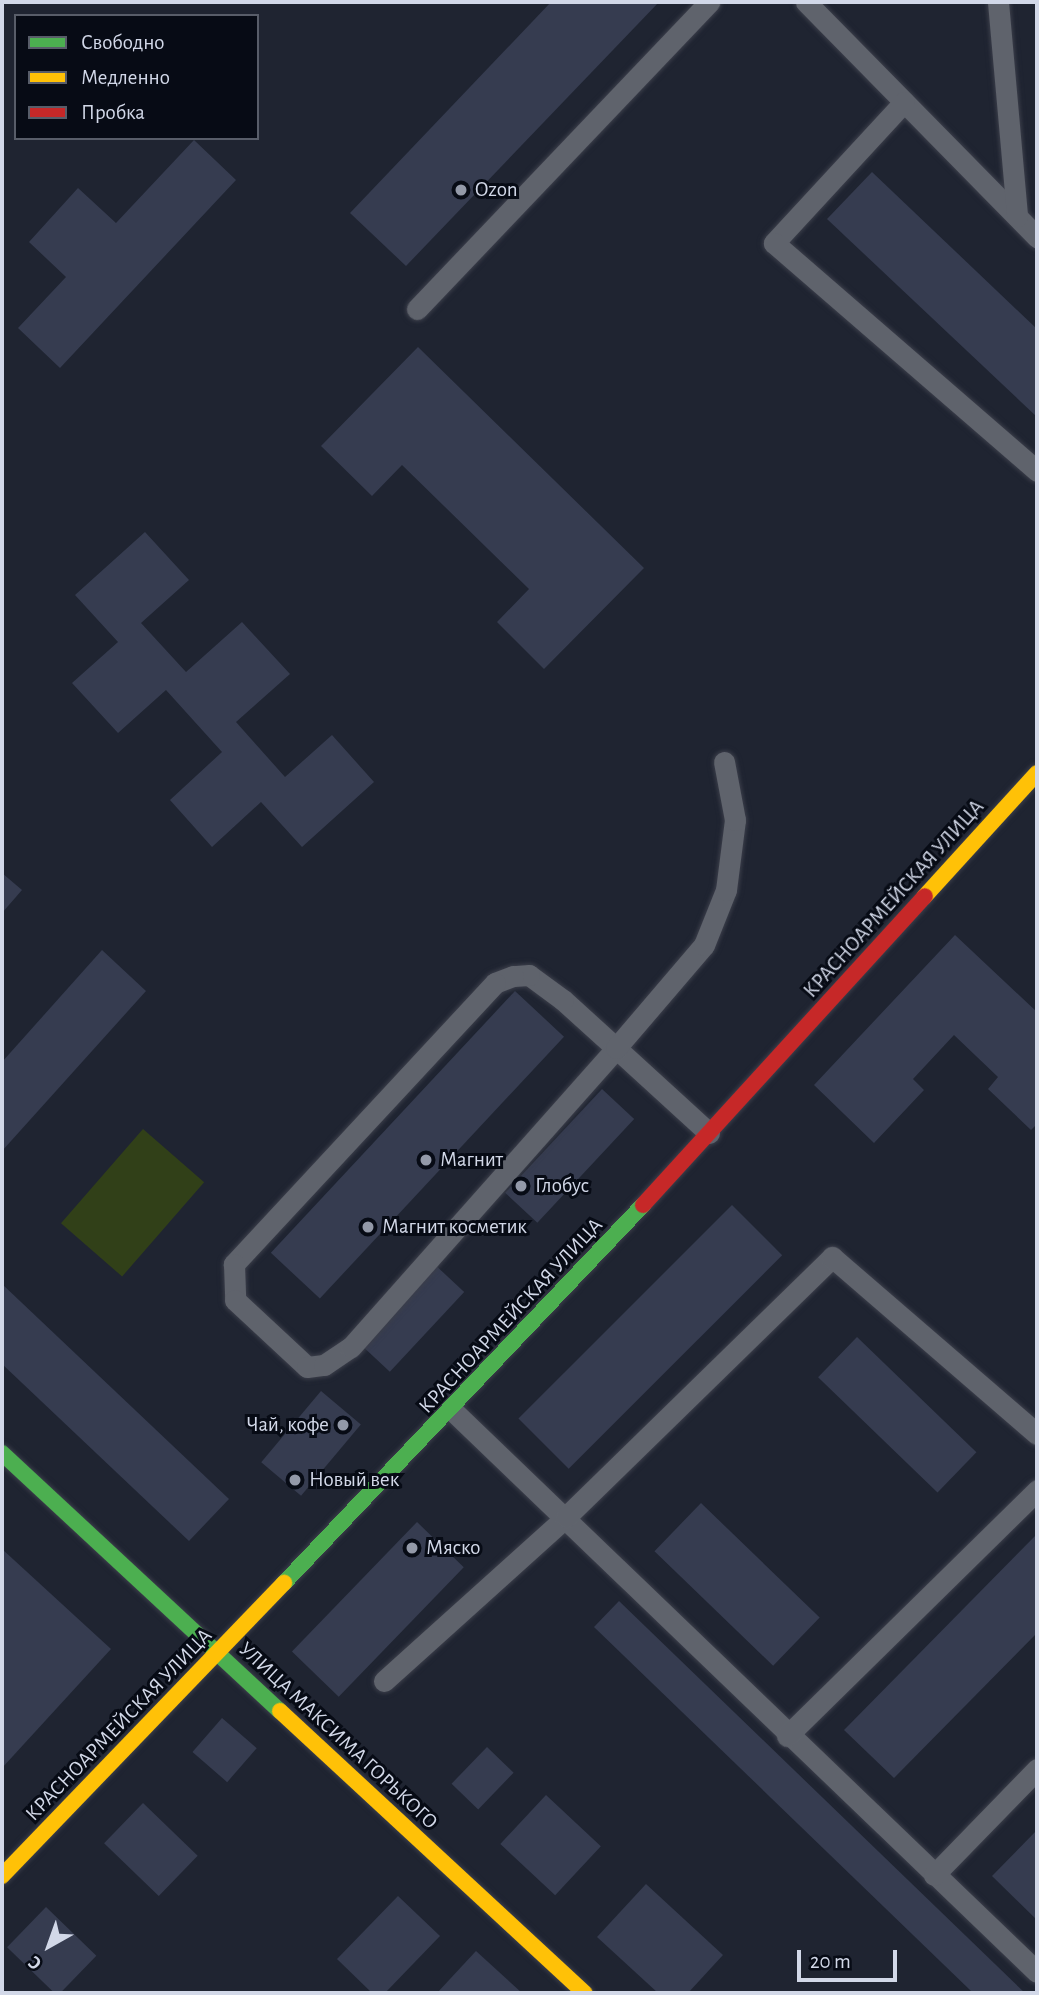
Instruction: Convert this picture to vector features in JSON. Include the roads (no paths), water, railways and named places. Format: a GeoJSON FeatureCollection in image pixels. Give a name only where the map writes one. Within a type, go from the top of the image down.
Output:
{"type":"FeatureCollection","features":[{"type":"Feature","properties":{"kind":"street","name":"КРАСНОАРМЕЙСКАЯ УЛИЦА"},"geometry":{"type":"LineString","coordinates":[[2,1875],[452,1410],[1037,773]]}},
{"type":"Feature","properties":{"kind":"street","name":"УЛИЦА МАКСИМА ГОРЬКОГО"},"geometry":{"type":"LineString","coordinates":[[2,1453],[584,1993]]}},
{"type":"Feature","properties":{"kind":"lane"},"geometry":{"type":"LineString","coordinates":[[417,309],[709,2]]}},
{"type":"Feature","properties":{"kind":"lane"},"geometry":{"type":"LineString","coordinates":[[806,2],[1037,237]]}},
{"type":"Feature","properties":{"kind":"lane"},"geometry":{"type":"LineString","coordinates":[[998,2],[1017,216]]}},
{"type":"Feature","properties":{"kind":"lane"},"geometry":{"type":"LineString","coordinates":[[904,102],[774,243],[1037,471]]}},
{"type":"Feature","properties":{"kind":"lane"},"geometry":{"type":"LineString","coordinates":[[709,1133],[615,1048],[529,975],[495,983],[234,1264],[235,1300],[288,1353],[307,1367],[324,1365],[351,1347],[615,1048],[704,945],[726,890],[735,820],[724,762]]}},
{"type":"Feature","properties":{"kind":"lane"},"geometry":{"type":"LineString","coordinates":[[384,1681],[566,1517],[832,1257],[1037,1434]]}},
{"type":"Feature","properties":{"kind":"lane"},"geometry":{"type":"LineString","coordinates":[[452,1410],[566,1517],[787,1736],[1037,1972]]}},
{"type":"Feature","properties":{"kind":"lane"},"geometry":{"type":"LineString","coordinates":[[787,1736],[1037,1490]]}},
{"type":"Feature","properties":{"kind":"lane"},"geometry":{"type":"LineString","coordinates":[[934,1875],[1037,1769]]}},
{"type":"Feature","properties":{"kind":"place","name":"Ozon"},"geometry":{"type":"Point","coordinates":[461,190]}},
{"type":"Feature","properties":{"kind":"place","name":"Магнит"},"geometry":{"type":"Point","coordinates":[426,1160]}},
{"type":"Feature","properties":{"kind":"place","name":"Глобус"},"geometry":{"type":"Point","coordinates":[521,1186]}},
{"type":"Feature","properties":{"kind":"place","name":"Магнит косметик"},"geometry":{"type":"Point","coordinates":[368,1227]}},
{"type":"Feature","properties":{"kind":"place","name":"Чай, кофе"},"geometry":{"type":"Point","coordinates":[343,1425]}},
{"type":"Feature","properties":{"kind":"place","name":"Новый век"},"geometry":{"type":"Point","coordinates":[295,1480]}},
{"type":"Feature","properties":{"kind":"place","name":"Мяско"},"geometry":{"type":"Point","coordinates":[412,1548]}}]}
